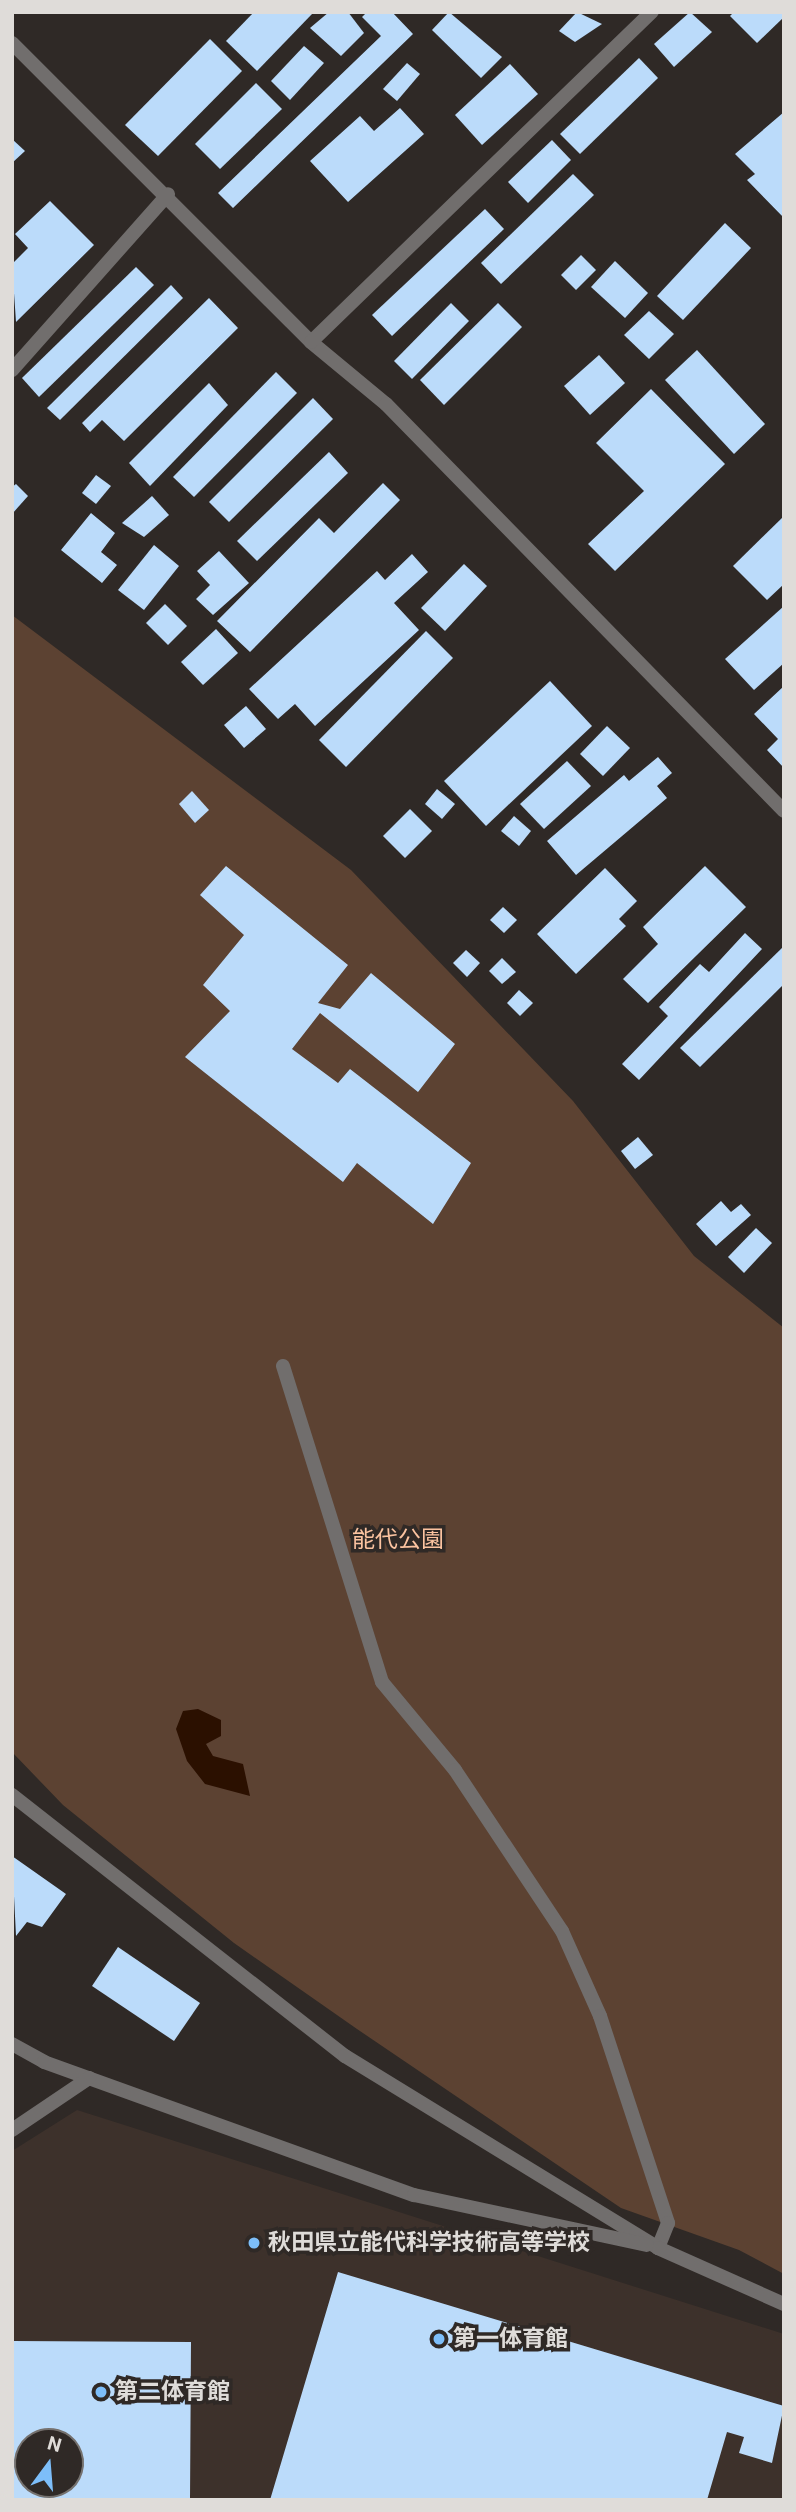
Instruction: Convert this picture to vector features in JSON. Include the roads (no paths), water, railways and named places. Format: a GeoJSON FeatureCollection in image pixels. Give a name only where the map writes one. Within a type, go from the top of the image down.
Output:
{"type":"FeatureCollection","features":[{"type":"Feature","properties":{"kind":"street"},"geometry":{"type":"LineString","coordinates":[[311,342],[652,12]]}},
{"type":"Feature","properties":{"kind":"street"},"geometry":{"type":"LineString","coordinates":[[12,43],[168,194],[311,342],[386,404],[784,811]]}},
{"type":"Feature","properties":{"kind":"street"},"geometry":{"type":"LineString","coordinates":[[12,370],[168,194]]}},
{"type":"Feature","properties":{"kind":"street"},"geometry":{"type":"LineString","coordinates":[[283,1366],[382,1682],[455,1770],[562,1931],[600,2016],[668,2223],[658,2248]]}},
{"type":"Feature","properties":{"kind":"street"},"geometry":{"type":"LineString","coordinates":[[12,1795],[345,2056],[658,2248],[784,2304]]}},
{"type":"Feature","properties":{"kind":"street"},"geometry":{"type":"LineString","coordinates":[[12,2044],[89,2078],[414,2195],[658,2248]]}},
{"type":"Feature","properties":{"kind":"street"},"geometry":{"type":"LineString","coordinates":[[12,2130],[89,2078]]}},
{"type":"Feature","properties":{"kind":"place","name":"秋田県立能代科学技術高等学校"},"geometry":{"type":"Point","coordinates":[254,2243]}},
{"type":"Feature","properties":{"kind":"place","name":"第一体育館"},"geometry":{"type":"Point","coordinates":[439,2339]}},
{"type":"Feature","properties":{"kind":"place","name":"第二体育館"},"geometry":{"type":"Point","coordinates":[101,2392]}},
{"type":"Feature","properties":{"kind":"park label","name":"能代公園"},"geometry":{"type":"Point","coordinates":[398,1540]}}]}
